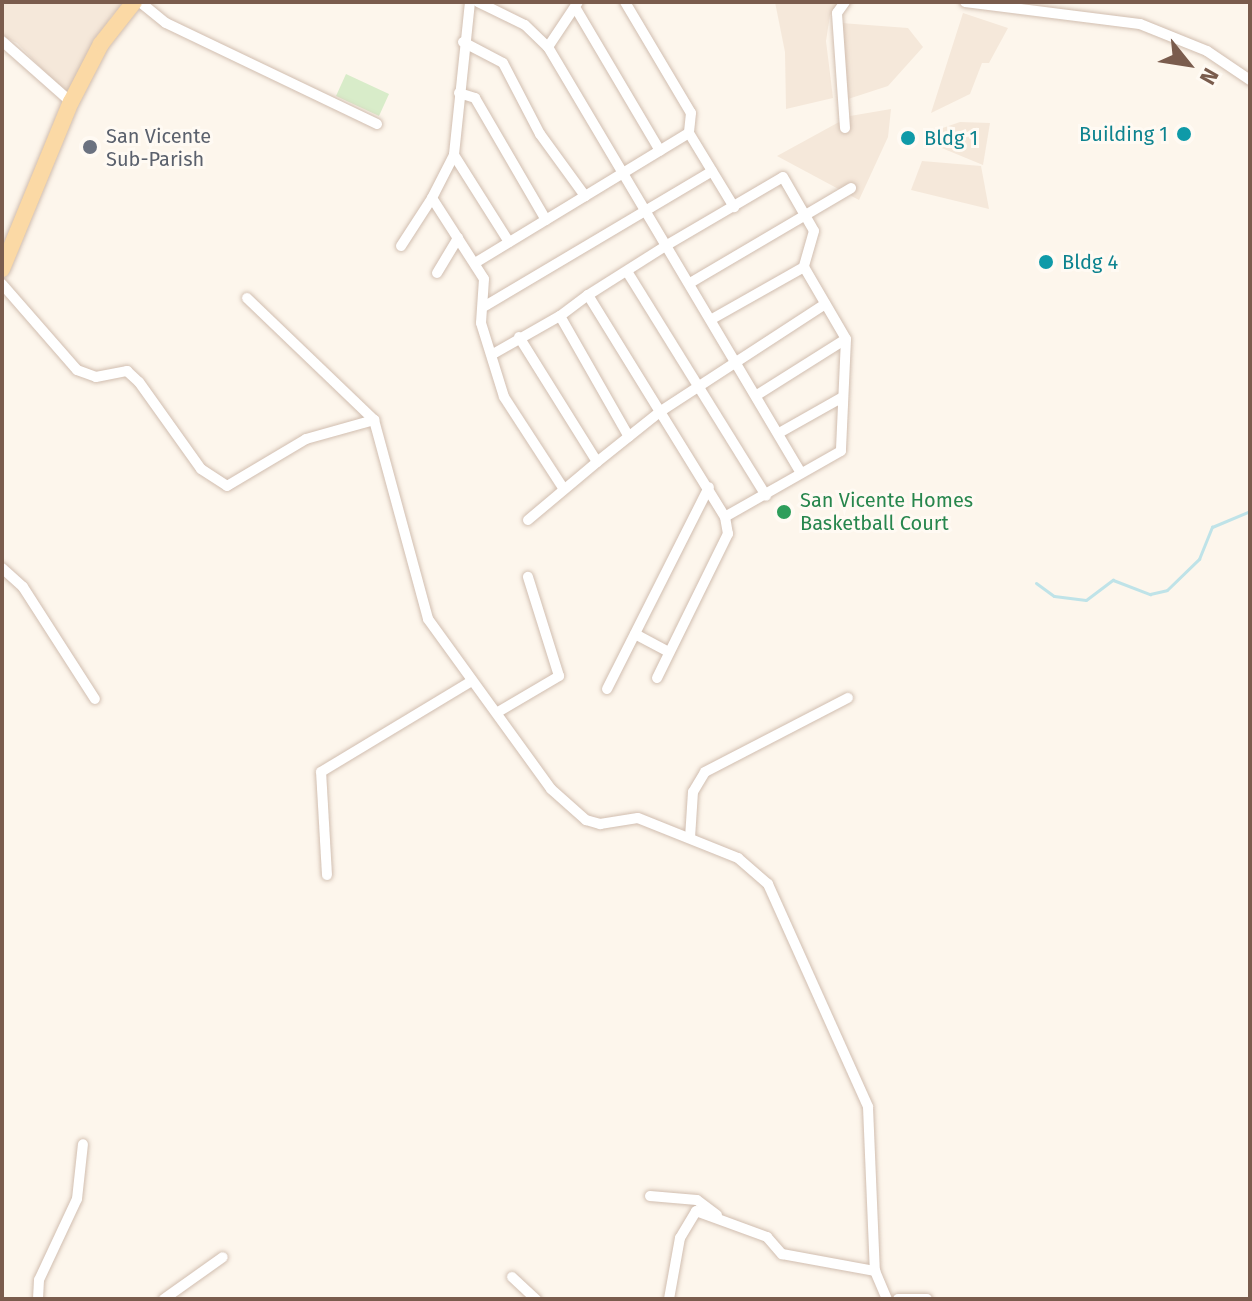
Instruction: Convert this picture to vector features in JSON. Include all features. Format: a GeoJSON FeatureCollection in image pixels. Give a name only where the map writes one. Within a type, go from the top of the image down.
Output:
{"type":"FeatureCollection","features":[{"type":"Feature","properties":{"kind":"main road"},"geometry":{"type":"LineString","coordinates":[[2,269],[71,102],[101,44],[134,2]]}},
{"type":"Feature","properties":{"kind":"street"},"geometry":{"type":"LineString","coordinates":[[140,2],[166,23],[377,124]]}},
{"type":"Feature","properties":{"kind":"street"},"geometry":{"type":"LineString","coordinates":[[401,246],[432,198],[454,155],[463,42],[470,2]]}},
{"type":"Feature","properties":{"kind":"street"},"geometry":{"type":"LineString","coordinates":[[478,2],[525,25],[548,47],[801,473]]}},
{"type":"Feature","properties":{"kind":"street"},"geometry":{"type":"LineString","coordinates":[[625,2],[691,113],[689,133],[734,207]]}},
{"type":"Feature","properties":{"kind":"street"},"geometry":{"type":"LineString","coordinates":[[845,2],[837,13],[845,128]]}},
{"type":"Feature","properties":{"kind":"street"},"geometry":{"type":"LineString","coordinates":[[965,2],[1140,24],[1207,51],[1250,80]]}},
{"type":"Feature","properties":{"kind":"street"},"geometry":{"type":"LineString","coordinates":[[548,47],[576,5],[660,151]]}},
{"type":"Feature","properties":{"kind":"street"},"geometry":{"type":"LineString","coordinates":[[2,41],[71,102]]}},
{"type":"Feature","properties":{"kind":"street"},"geometry":{"type":"LineString","coordinates":[[463,42],[503,63],[540,134],[585,196]]}},
{"type":"Feature","properties":{"kind":"street"},"geometry":{"type":"LineString","coordinates":[[459,93],[475,98],[546,220]]}},
{"type":"Feature","properties":{"kind":"street"},"geometry":{"type":"LineString","coordinates":[[475,263],[689,133]]}},
{"type":"Feature","properties":{"kind":"street"},"geometry":{"type":"LineString","coordinates":[[454,155],[509,242]]}},
{"type":"Feature","properties":{"kind":"street"},"geometry":{"type":"LineString","coordinates":[[485,306],[644,208],[712,171]]}},
{"type":"Feature","properties":{"kind":"street"},"geometry":{"type":"LineString","coordinates":[[493,354],[560,316],[667,245],[783,177],[814,231],[804,267],[712,319]]}},
{"type":"Feature","properties":{"kind":"street"},"geometry":{"type":"LineString","coordinates":[[690,283],[851,188]]}},
{"type":"Feature","properties":{"kind":"street"},"geometry":{"type":"LineString","coordinates":[[432,198],[484,279],[485,306],[481,323],[504,397],[563,488]]}},
{"type":"Feature","properties":{"kind":"street"},"geometry":{"type":"LineString","coordinates":[[437,273],[458,238]]}},
{"type":"Feature","properties":{"kind":"street"},"geometry":{"type":"LineString","coordinates":[[725,517],[841,451],[846,339],[804,267]]}},
{"type":"Feature","properties":{"kind":"street"},"geometry":{"type":"LineString","coordinates":[[628,273],[766,496]]}},
{"type":"Feature","properties":{"kind":"street"},"geometry":{"type":"LineString","coordinates":[[2,284],[77,370],[96,377],[127,371],[139,382],[201,469],[227,486],[306,439],[374,420]]}},
{"type":"Feature","properties":{"kind":"street"},"geometry":{"type":"LineString","coordinates":[[588,295],[725,517],[728,534],[657,678]]}},
{"type":"Feature","properties":{"kind":"street"},"geometry":{"type":"LineString","coordinates":[[247,298],[374,420],[428,619],[470,682],[498,712],[572,811],[600,824],[638,818],[738,858],[768,884],[868,1107],[875,1271],[887,1299]]}},
{"type":"Feature","properties":{"kind":"street"},"geometry":{"type":"LineString","coordinates":[[528,520],[563,488],[661,411],[825,304]]}},
{"type":"Feature","properties":{"kind":"street"},"geometry":{"type":"LineString","coordinates":[[560,316],[629,437]]}},
{"type":"Feature","properties":{"kind":"street"},"geometry":{"type":"LineString","coordinates":[[519,337],[597,462]]}},
{"type":"Feature","properties":{"kind":"street"},"geometry":{"type":"LineString","coordinates":[[757,395],[846,339]]}},
{"type":"Feature","properties":{"kind":"street"},"geometry":{"type":"LineString","coordinates":[[779,433],[843,397]]}},
{"type":"Feature","properties":{"kind":"street"},"geometry":{"type":"LineString","coordinates":[[607,689],[709,487]]}},
{"type":"Feature","properties":{"kind":"street"},"geometry":{"type":"LineString","coordinates":[[2,568],[23,587],[95,699]]}},
{"type":"Feature","properties":{"kind":"street"},"geometry":{"type":"LineString","coordinates":[[498,712],[559,676],[528,577]]}},
{"type":"Feature","properties":{"kind":"street"},"geometry":{"type":"LineString","coordinates":[[635,634],[669,652]]}},
{"type":"Feature","properties":{"kind":"street"},"geometry":{"type":"LineString","coordinates":[[327,875],[321,772],[470,682]]}},
{"type":"Feature","properties":{"kind":"street"},"geometry":{"type":"LineString","coordinates":[[690,838],[693,792],[705,772],[848,698]]}},
{"type":"Feature","properties":{"kind":"street"},"geometry":{"type":"LineString","coordinates":[[38,1299],[39,1280],[77,1199],[83,1144]]}},
{"type":"Feature","properties":{"kind":"street"},"geometry":{"type":"LineString","coordinates":[[650,1196],[697,1200],[718,1217]]}},
{"type":"Feature","properties":{"kind":"street"},"geometry":{"type":"LineString","coordinates":[[669,1299],[687,1219],[702,1211],[767,1237],[782,1254],[875,1271]]}},
{"type":"Feature","properties":{"kind":"street"},"geometry":{"type":"LineString","coordinates":[[164,1299],[223,1257]]}},
{"type":"Feature","properties":{"kind":"street"},"geometry":{"type":"LineString","coordinates":[[512,1277],[536,1299]]}},
{"type":"Feature","properties":{"kind":"street"},"geometry":{"type":"LineString","coordinates":[[898,1299],[927,1299]]}},
{"type":"Feature","properties":{"kind":"shaded area"},"geometry":{"type":"Polygon","coordinates":[[[2,2],[126,2],[111,16],[68,96],[17,43],[2,36],[2,2]]]}},
{"type":"Feature","properties":{"kind":"shaded area"},"geometry":{"type":"Polygon","coordinates":[[[775,2],[839,2],[830,15],[826,41],[833,98],[786,109],[785,52],[775,2]]]}},
{"type":"Feature","properties":{"kind":"shaded area"},"geometry":{"type":"Polygon","coordinates":[[[963,13],[1008,28],[989,63],[982,63],[970,94],[931,113],[963,13]]]}},
{"type":"Feature","properties":{"kind":"shaded area"},"geometry":{"type":"Polygon","coordinates":[[[841,23],[908,28],[923,47],[888,86],[845,100],[841,23]]]}},
{"type":"Feature","properties":{"kind":"shaded area"},"geometry":{"type":"Polygon","coordinates":[[[891,109],[888,137],[859,200],[777,156],[850,116],[891,109]]]}},
{"type":"Feature","properties":{"kind":"shaded area"},"geometry":{"type":"Polygon","coordinates":[[[960,122],[990,123],[983,165],[932,144],[934,131],[960,122]]]}},
{"type":"Feature","properties":{"kind":"shaded area"},"geometry":{"type":"Polygon","coordinates":[[[922,161],[981,166],[989,209],[911,190],[922,161]]]}},
{"type":"Feature","properties":{"kind":"green space"},"geometry":{"type":"Polygon","coordinates":[[[346,74],[389,94],[379,116],[336,96],[346,74]]]}},
{"type":"Feature","properties":{"kind":"waterway"},"geometry":{"type":"LineString","coordinates":[[1036,583],[1054,596],[1086,600],[1113,580],[1150,594],[1167,590],[1199,559],[1212,527],[1250,511]]}},
{"type":"Feature","properties":{"kind":"place","name":"Building 1"},"geometry":{"type":"Point","coordinates":[1184,134]}},
{"type":"Feature","properties":{"kind":"place","name":"Bldg 1"},"geometry":{"type":"Point","coordinates":[908,138]}},
{"type":"Feature","properties":{"kind":"place","name":"San Vicente Sub-Parish"},"geometry":{"type":"Point","coordinates":[90,147]}},
{"type":"Feature","properties":{"kind":"place","name":"Bldg 4"},"geometry":{"type":"Point","coordinates":[1046,262]}},
{"type":"Feature","properties":{"kind":"place","name":"San Vicente Homes Basketball Court"},"geometry":{"type":"Point","coordinates":[784,512]}}]}
